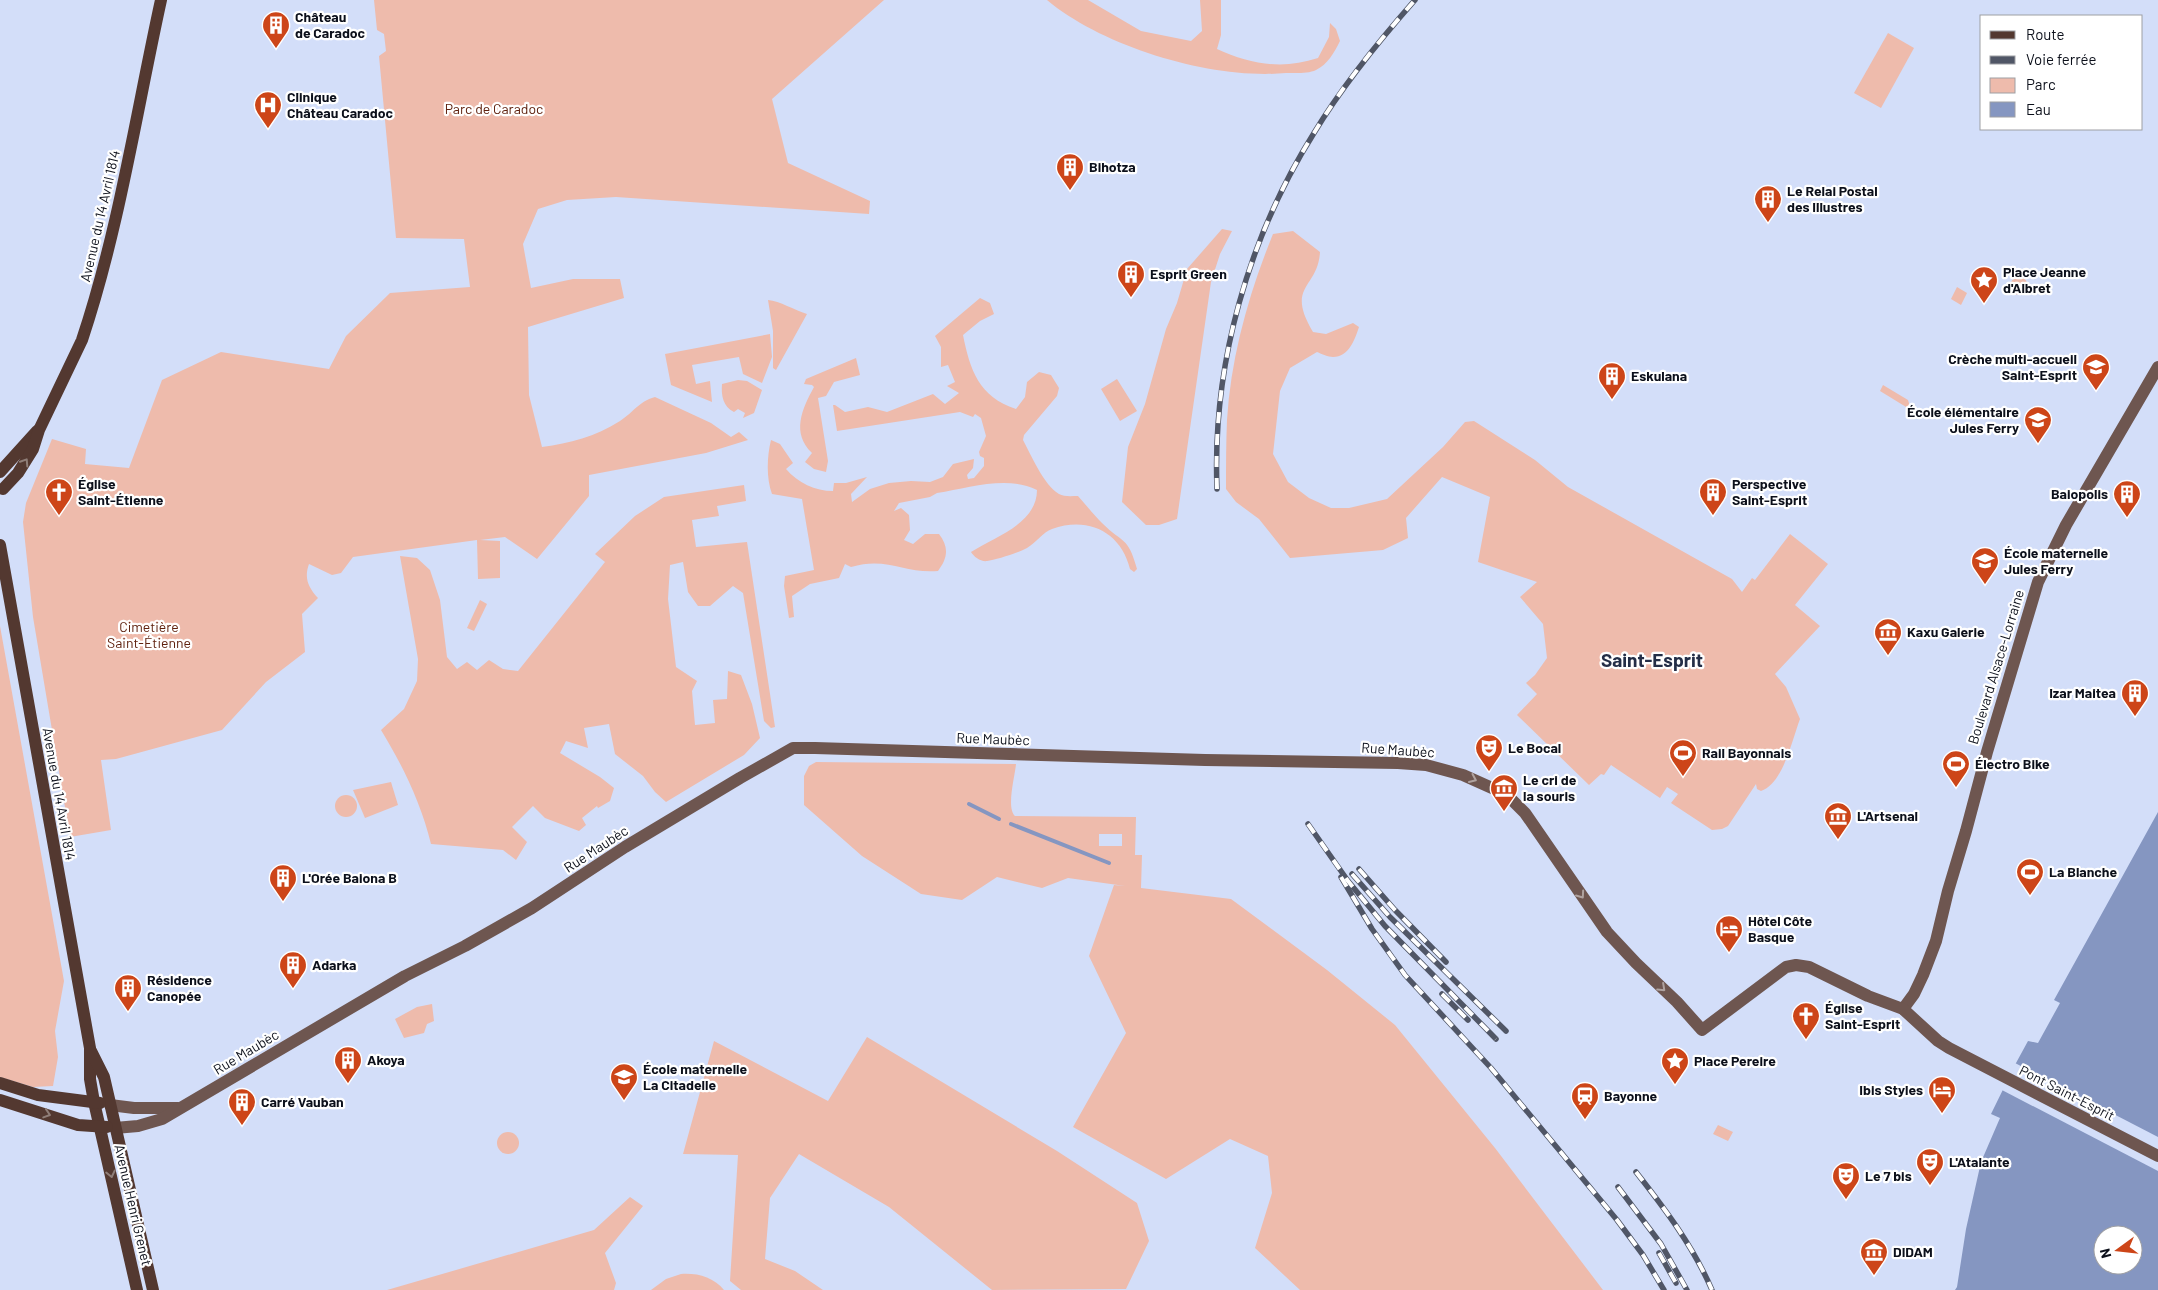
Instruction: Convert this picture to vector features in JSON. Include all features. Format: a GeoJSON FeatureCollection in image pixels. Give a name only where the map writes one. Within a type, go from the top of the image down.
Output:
{"type":"FeatureCollection","features":[{"type":"Feature","properties":{"kind":"main road","name":"Avenue du 14 Avril 1814"},"geometry":{"type":"LineString","coordinates":[[1,489],[26,462],[33,449],[39,430],[82,340],[108,257],[161,0]]}},
{"type":"Feature","properties":{"kind":"main road","name":"Boulevard Alsace-Lorraine"},"geometry":{"type":"LineString","coordinates":[[1903,1009],[1914,994],[1936,942],[1986,752],[2038,582],[2066,525],[2158,367]]}},
{"type":"Feature","properties":{"kind":"main road","name":"Avenue du 14 Avril 1814"},"geometry":{"type":"LineString","coordinates":[[0,472],[39,430]]}},
{"type":"Feature","properties":{"kind":"main road","name":"Avenue du 14 Avril 1814"},"geometry":{"type":"LineString","coordinates":[[0,545],[90,1048],[90,1079],[99,1127]]}},
{"type":"Feature","properties":{"kind":"main road","name":"Rue Maubèc"},"geometry":{"type":"LineString","coordinates":[[115,1128],[145,1124],[162,1118],[405,976],[465,946],[532,908],[625,847],[793,748],[1426,765],[1462,775],[1508,796],[1525,813],[1607,932],[1677,1002],[1702,1030],[1769,978],[1786,967],[1796,965],[1808,966],[1868,996],[1903,1009]]}},
{"type":"Feature","properties":{"kind":"main road","name":"Pont Saint-Esprit"},"geometry":{"type":"LineString","coordinates":[[1903,1009],[1938,1041],[1963,1056],[2158,1156]]}},
{"type":"Feature","properties":{"kind":"main road","name":"Avenue du 14 Avril 1814"},"geometry":{"type":"LineString","coordinates":[[90,1048],[104,1077],[115,1128]]}},
{"type":"Feature","properties":{"kind":"main road"},"geometry":{"type":"LineString","coordinates":[[0,1083],[38,1094],[134,1108],[178,1108]]}},
{"type":"Feature","properties":{"kind":"main road"},"geometry":{"type":"LineString","coordinates":[[0,1100],[78,1124],[115,1128]]}},
{"type":"Feature","properties":{"kind":"main road","name":"Avenue Henri Grenet"},"geometry":{"type":"LineString","coordinates":[[99,1127],[137,1290]]}},
{"type":"Feature","properties":{"kind":"main road","name":"Avenue Henri Grenet"},"geometry":{"type":"LineString","coordinates":[[115,1128],[154,1290]]}},
{"type":"Feature","properties":{"kind":"green space"},"geometry":{"type":"Polygon","coordinates":[[[374,0],[884,0],[772,99],[788,163],[870,201],[869,214],[616,197],[567,200],[538,209],[523,244],[531,288],[573,279],[620,279],[624,298],[528,327],[529,395],[542,447],[562,444],[611,427],[625,418],[640,404],[655,397],[711,423],[731,437],[739,432],[748,440],[706,453],[589,475],[589,496],[537,559],[505,537],[480,540],[500,541],[500,578],[478,579],[477,540],[353,557],[341,573],[332,575],[309,564],[308,582],[318,598],[302,614],[305,652],[266,682],[222,730],[116,759],[101,760],[111,830],[70,837],[33,617],[23,522],[26,503],[52,439],[86,449],[85,464],[129,468],[162,380],[221,352],[329,369],[346,336],[390,293],[470,287],[464,239],[396,238],[379,56],[386,51],[384,34],[377,30],[374,0]]]}},
{"type":"Feature","properties":{"kind":"green space"},"geometry":{"type":"Polygon","coordinates":[[[1047,0],[1088,0],[1141,31],[1191,41],[1202,31],[1200,0],[1221,0],[1221,35],[1217,49],[1254,62],[1266,64],[1292,64],[1318,58],[1329,37],[1330,23],[1336,29],[1340,41],[1327,61],[1320,68],[1313,71],[1257,74],[1225,71],[1160,57],[1128,46],[1070,17],[1047,0]]]}},
{"type":"Feature","properties":{"kind":"green space"},"geometry":{"type":"Polygon","coordinates":[[[1888,33],[1914,48],[1881,108],[1854,93],[1888,33]]]}},
{"type":"Feature","properties":{"kind":"green space"},"geometry":{"type":"Polygon","coordinates":[[[1222,229],[1232,231],[1220,254],[1211,282],[1177,519],[1159,525],[1146,525],[1122,502],[1128,447],[1145,404],[1166,329],[1177,303],[1187,269],[1222,229]]]}},
{"type":"Feature","properties":{"kind":"green space"},"geometry":{"type":"Polygon","coordinates":[[[1293,231],[1320,252],[1314,274],[1302,296],[1305,317],[1313,332],[1326,334],[1353,323],[1359,327],[1350,346],[1343,354],[1331,357],[1317,352],[1290,368],[1280,391],[1273,454],[1288,482],[1309,498],[1331,508],[1349,508],[1387,499],[1443,447],[1465,422],[1474,421],[1535,460],[1568,487],[1732,579],[1742,592],[1752,578],[1755,580],[1790,534],[1828,564],[1795,605],[1820,626],[1775,674],[1786,687],[1800,719],[1786,760],[1781,771],[1769,787],[1761,791],[1757,789],[1756,784],[1728,826],[1712,830],[1671,803],[1678,794],[1667,787],[1660,798],[1611,765],[1604,775],[1601,774],[1589,785],[1517,715],[1537,694],[1526,683],[1535,675],[1547,658],[1543,624],[1520,597],[1537,582],[1478,562],[1490,497],[1442,477],[1406,518],[1408,538],[1383,550],[1290,558],[1259,519],[1236,502],[1226,489],[1229,396],[1242,325],[1256,279],[1273,234],[1293,231]]]}},
{"type":"Feature","properties":{"kind":"green space"},"geometry":{"type":"Polygon","coordinates":[[[2015,277],[2023,277],[2028,282],[2026,293],[2015,295],[2010,290],[2010,282],[2015,277]]]}},
{"type":"Feature","properties":{"kind":"green space"},"geometry":{"type":"Polygon","coordinates":[[[1957,287],[1967,293],[1961,305],[1951,299],[1957,287]]]}},
{"type":"Feature","properties":{"kind":"green space"},"geometry":{"type":"Polygon","coordinates":[[[980,298],[990,303],[994,314],[980,321],[963,335],[969,360],[978,381],[993,397],[1003,404],[1016,409],[1025,397],[1027,382],[1039,372],[1051,375],[1059,388],[1057,396],[1024,435],[1023,440],[1038,469],[1053,490],[1061,495],[1078,496],[1109,530],[1128,545],[1137,569],[1134,572],[1130,569],[1126,556],[1111,537],[1101,530],[1090,526],[1078,525],[1065,525],[1052,529],[1027,548],[1008,556],[987,561],[978,559],[971,552],[1002,535],[1022,521],[1030,512],[1035,502],[1037,490],[1013,483],[988,484],[937,493],[930,497],[899,503],[894,511],[901,508],[909,515],[910,530],[904,540],[913,544],[925,534],[939,534],[946,552],[944,562],[938,571],[916,570],[875,563],[851,567],[845,564],[839,578],[810,584],[792,596],[794,617],[789,618],[784,586],[785,576],[814,570],[802,499],[772,494],[768,467],[771,440],[780,444],[793,463],[786,469],[801,482],[813,488],[833,491],[834,483],[846,483],[867,477],[851,494],[852,502],[870,489],[889,483],[930,482],[943,477],[953,464],[974,459],[973,468],[967,475],[968,479],[974,478],[984,466],[984,458],[980,456],[979,452],[986,436],[981,418],[975,414],[973,417],[960,412],[837,431],[833,405],[845,412],[868,407],[887,412],[933,394],[945,404],[959,393],[947,386],[955,382],[948,365],[941,367],[941,347],[935,336],[980,298]]]}},
{"type":"Feature","properties":{"kind":"green space"},"geometry":{"type":"Polygon","coordinates":[[[768,300],[807,314],[776,370],[773,368],[773,331],[768,300]]]}},
{"type":"Feature","properties":{"kind":"green space"},"geometry":{"type":"Polygon","coordinates":[[[770,334],[772,357],[762,383],[743,374],[739,357],[692,365],[696,384],[710,381],[712,402],[671,385],[665,354],[770,334]]]}},
{"type":"Feature","properties":{"kind":"green space"},"geometry":{"type":"Polygon","coordinates":[[[856,358],[860,375],[834,382],[826,396],[818,398],[828,461],[826,472],[814,469],[805,462],[812,453],[802,437],[800,429],[803,412],[814,387],[804,384],[806,379],[856,358]]]}},
{"type":"Feature","properties":{"kind":"green space"},"geometry":{"type":"Polygon","coordinates":[[[1117,379],[1137,411],[1120,421],[1101,389],[1117,379]]]}},
{"type":"Feature","properties":{"kind":"green space"},"geometry":{"type":"Polygon","coordinates":[[[738,380],[747,381],[762,390],[754,413],[743,418],[745,413],[738,409],[734,412],[727,407],[722,392],[722,384],[738,380]]]}},
{"type":"Feature","properties":{"kind":"green space"},"geometry":{"type":"Polygon","coordinates":[[[1883,385],[1908,400],[1911,410],[1880,391],[1883,385]]]}},
{"type":"Feature","properties":{"kind":"green space"},"geometry":{"type":"Polygon","coordinates":[[[744,485],[746,501],[717,506],[719,516],[692,520],[696,547],[747,542],[775,727],[771,728],[764,721],[743,593],[733,586],[710,606],[698,606],[688,592],[683,562],[670,565],[668,599],[676,667],[697,681],[692,691],[695,725],[715,723],[713,700],[727,699],[728,671],[741,675],[752,704],[760,738],[744,755],[666,802],[655,792],[643,776],[615,754],[609,724],[584,728],[588,748],[566,741],[560,753],[600,777],[614,788],[610,801],[598,808],[597,806],[582,818],[586,825],[579,831],[545,818],[533,806],[512,827],[527,842],[516,860],[503,850],[431,844],[411,785],[381,730],[404,709],[417,681],[418,659],[400,556],[417,558],[430,570],[440,600],[447,657],[457,669],[467,662],[477,670],[489,660],[503,669],[518,671],[605,562],[595,554],[635,516],[664,497],[744,485]]]}},
{"type":"Feature","properties":{"kind":"green space"},"geometry":{"type":"Polygon","coordinates":[[[480,600],[487,604],[474,631],[467,628],[480,600]]]}},
{"type":"Feature","properties":{"kind":"green space"},"geometry":{"type":"Polygon","coordinates":[[[0,626],[64,981],[55,1031],[58,1057],[53,1086],[33,1087],[0,1077],[0,626]]]}},
{"type":"Feature","properties":{"kind":"green space"},"geometry":{"type":"Polygon","coordinates":[[[816,762],[1016,764],[1011,799],[1012,812],[1015,816],[1136,817],[1135,855],[1142,855],[1141,888],[1231,899],[1327,970],[1395,1025],[1495,1148],[1603,1290],[1300,1290],[1255,1248],[1272,1193],[1268,1156],[1230,1139],[1166,1179],[1073,1127],[1126,1033],[1089,956],[1114,885],[1125,886],[1068,878],[1042,888],[997,877],[962,900],[921,894],[862,856],[804,805],[804,776],[809,766],[816,762]],[[1099,834],[1099,846],[1122,846],[1122,834],[1099,834]]]}},
{"type":"Feature","properties":{"kind":"green space"},"geometry":{"type":"Polygon","coordinates":[[[391,782],[398,805],[365,818],[353,790],[391,782]]]}},
{"type":"Feature","properties":{"kind":"green space"},"geometry":{"type":"Polygon","coordinates":[[[346,795],[354,798],[357,806],[354,814],[346,817],[338,814],[335,806],[338,798],[346,795]]]}},
{"type":"Feature","properties":{"kind":"green space"},"geometry":{"type":"Polygon","coordinates":[[[432,1004],[434,1021],[427,1024],[424,1033],[404,1038],[395,1019],[417,1007],[432,1004]]]}},
{"type":"Feature","properties":{"kind":"green space"},"geometry":{"type":"Polygon","coordinates":[[[867,1037],[1057,1151],[1137,1203],[1149,1241],[1126,1289],[992,1290],[889,1207],[799,1154],[770,1198],[765,1259],[795,1271],[823,1290],[741,1290],[730,1281],[738,1155],[683,1154],[714,1041],[828,1101],[867,1037]]]}},
{"type":"Feature","properties":{"kind":"green space"},"geometry":{"type":"Polygon","coordinates":[[[1718,1125],[1733,1132],[1728,1141],[1713,1134],[1718,1125]]]}},
{"type":"Feature","properties":{"kind":"green space"},"geometry":{"type":"Polygon","coordinates":[[[508,1132],[516,1135],[519,1143],[516,1151],[508,1154],[500,1151],[497,1143],[500,1135],[508,1132]]]}},
{"type":"Feature","properties":{"kind":"green space"},"geometry":{"type":"Polygon","coordinates":[[[630,1197],[643,1206],[605,1253],[616,1283],[614,1290],[387,1290],[594,1230],[630,1197]]]}},
{"type":"Feature","properties":{"kind":"green space"},"geometry":{"type":"Polygon","coordinates":[[[681,1274],[705,1277],[715,1282],[724,1290],[651,1290],[666,1279],[681,1274]]]}},
{"type":"Feature","properties":{"kind":"water"},"geometry":{"type":"Polygon","coordinates":[[[2158,812],[2158,1290],[1955,1290],[1981,1162],[2000,1118],[1991,1114],[2028,1041],[2038,1043],[2060,1003],[2054,1000],[2158,812]]]}},
{"type":"Feature","properties":{"kind":"pier"},"geometry":{"type":"Polygon","coordinates":[[[2013,1062],[2158,1137],[2158,1171],[2000,1089],[2013,1062]]]}},
{"type":"Feature","properties":{"kind":"waterway"},"geometry":{"type":"LineString","coordinates":[[969,804],[999,819]]}},
{"type":"Feature","properties":{"kind":"waterway"},"geometry":{"type":"LineString","coordinates":[[1011,824],[1109,863]]}},
{"type":"Feature","properties":{"kind":"railway"},"geometry":{"type":"LineString","coordinates":[[1217,489],[1217,442],[1228,350],[1239,304],[1253,259],[1270,215],[1291,173],[1325,115],[1362,64],[1415,0]]}},
{"type":"Feature","properties":{"kind":"railway"},"geometry":{"type":"LineString","coordinates":[[1308,824],[1348,881],[1385,926],[1496,1039]]}},
{"type":"Feature","properties":{"kind":"railway"},"geometry":{"type":"LineString","coordinates":[[1359,869],[1395,910],[1446,962]]}},
{"type":"Feature","properties":{"kind":"railway"},"geometry":{"type":"LineString","coordinates":[[1352,874],[1390,917],[1506,1031]]}},
{"type":"Feature","properties":{"kind":"railway"},"geometry":{"type":"LineString","coordinates":[[1341,877],[1372,929],[1405,975],[1491,1068],[1617,1220],[1643,1255],[1664,1290]]}},
{"type":"Feature","properties":{"kind":"railway"},"geometry":{"type":"LineString","coordinates":[[1442,994],[1468,1020]]}},
{"type":"Feature","properties":{"kind":"railway"},"geometry":{"type":"LineString","coordinates":[[1636,1172],[1687,1243],[1712,1290]]}},
{"type":"Feature","properties":{"kind":"railway"},"geometry":{"type":"LineString","coordinates":[[1618,1187],[1661,1244],[1687,1290]]}},
{"type":"Feature","properties":{"kind":"railway"},"geometry":{"type":"LineString","coordinates":[[1659,1253],[1676,1283]]}},
{"type":"Feature","properties":{"kind":"place","name":"Château de Caradoc"},"geometry":{"type":"Point","coordinates":[276,49]}},
{"type":"Feature","properties":{"kind":"place","name":"Clinique Château Caradoc"},"geometry":{"type":"Point","coordinates":[268,129]}},
{"type":"Feature","properties":{"kind":"place","name":"Bihotza"},"geometry":{"type":"Point","coordinates":[1070,191]}},
{"type":"Feature","properties":{"kind":"place","name":"Le Relai Postal des Illustres"},"geometry":{"type":"Point","coordinates":[1768,223]}},
{"type":"Feature","properties":{"kind":"place","name":"Esprit Green"},"geometry":{"type":"Point","coordinates":[1131,298]}},
{"type":"Feature","properties":{"kind":"place","name":"Place Jeanne d'Albret"},"geometry":{"type":"Point","coordinates":[1984,304]}},
{"type":"Feature","properties":{"kind":"place","name":"Crèche multi-accueil Saint-Esprit"},"geometry":{"type":"Point","coordinates":[2096,391]}},
{"type":"Feature","properties":{"kind":"place","name":"Eskulana"},"geometry":{"type":"Point","coordinates":[1612,400]}},
{"type":"Feature","properties":{"kind":"place","name":"École élémentaire Jules Ferry"},"geometry":{"type":"Point","coordinates":[2038,444]}},
{"type":"Feature","properties":{"kind":"place","name":"Église Saint-Étienne"},"geometry":{"type":"Point","coordinates":[59,516]}},
{"type":"Feature","properties":{"kind":"place","name":"Perspective Saint-Esprit"},"geometry":{"type":"Point","coordinates":[1713,516]}},
{"type":"Feature","properties":{"kind":"place","name":"Baiopolis"},"geometry":{"type":"Point","coordinates":[2127,518]}},
{"type":"Feature","properties":{"kind":"place","name":"École maternelle Jules Ferry"},"geometry":{"type":"Point","coordinates":[1985,585]}},
{"type":"Feature","properties":{"kind":"place","name":"Kaxu Galerie"},"geometry":{"type":"Point","coordinates":[1888,656]}},
{"type":"Feature","properties":{"kind":"place","name":"Izar Maitea"},"geometry":{"type":"Point","coordinates":[2135,717]}},
{"type":"Feature","properties":{"kind":"place","name":"Le Bocal"},"geometry":{"type":"Point","coordinates":[1489,772]}},
{"type":"Feature","properties":{"kind":"place","name":"Rail Bayonnais"},"geometry":{"type":"Point","coordinates":[1683,777]}},
{"type":"Feature","properties":{"kind":"place","name":"Électro Bike"},"geometry":{"type":"Point","coordinates":[1956,788]}},
{"type":"Feature","properties":{"kind":"place","name":"Le cri de la souris"},"geometry":{"type":"Point","coordinates":[1504,812]}},
{"type":"Feature","properties":{"kind":"place","name":"L'Artsenal"},"geometry":{"type":"Point","coordinates":[1838,840]}},
{"type":"Feature","properties":{"kind":"place","name":"La Blanche"},"geometry":{"type":"Point","coordinates":[2030,896]}},
{"type":"Feature","properties":{"kind":"place","name":"L'Orée Baiona B"},"geometry":{"type":"Point","coordinates":[283,902]}},
{"type":"Feature","properties":{"kind":"place","name":"Hôtel Côte Basque"},"geometry":{"type":"Point","coordinates":[1729,953]}},
{"type":"Feature","properties":{"kind":"place","name":"Adarka"},"geometry":{"type":"Point","coordinates":[293,989]}},
{"type":"Feature","properties":{"kind":"place","name":"Résidence Canopée"},"geometry":{"type":"Point","coordinates":[128,1012]}},
{"type":"Feature","properties":{"kind":"place","name":"Église Saint-Esprit"},"geometry":{"type":"Point","coordinates":[1806,1040]}},
{"type":"Feature","properties":{"kind":"place","name":"Akoya"},"geometry":{"type":"Point","coordinates":[348,1084]}},
{"type":"Feature","properties":{"kind":"place","name":"Place Pereire"},"geometry":{"type":"Point","coordinates":[1675,1085]}},
{"type":"Feature","properties":{"kind":"place","name":"École maternelle La Citadelle"},"geometry":{"type":"Point","coordinates":[624,1101]}},
{"type":"Feature","properties":{"kind":"place","name":"Ibis Styles"},"geometry":{"type":"Point","coordinates":[1942,1114]}},
{"type":"Feature","properties":{"kind":"place","name":"Bayonne"},"geometry":{"type":"Point","coordinates":[1585,1120]}},
{"type":"Feature","properties":{"kind":"place","name":"Carré Vauban"},"geometry":{"type":"Point","coordinates":[242,1126]}},
{"type":"Feature","properties":{"kind":"place","name":"L'Atalante"},"geometry":{"type":"Point","coordinates":[1930,1186]}},
{"type":"Feature","properties":{"kind":"place","name":"Le 7 bis"},"geometry":{"type":"Point","coordinates":[1846,1200]}},
{"type":"Feature","properties":{"kind":"place","name":"DIDAM"},"geometry":{"type":"Point","coordinates":[1874,1276]}},
{"type":"Feature","properties":{"kind":"district","name":"Saint-Esprit"},"geometry":{"type":"Point","coordinates":[1652,660]}},
{"type":"Feature","properties":{"kind":"park label","name":"Parc de Caradoc"},"geometry":{"type":"Point","coordinates":[494,109]}},
{"type":"Feature","properties":{"kind":"park label","name":"Cimetière Saint-Étienne"},"geometry":{"type":"Point","coordinates":[149,636]}}]}
